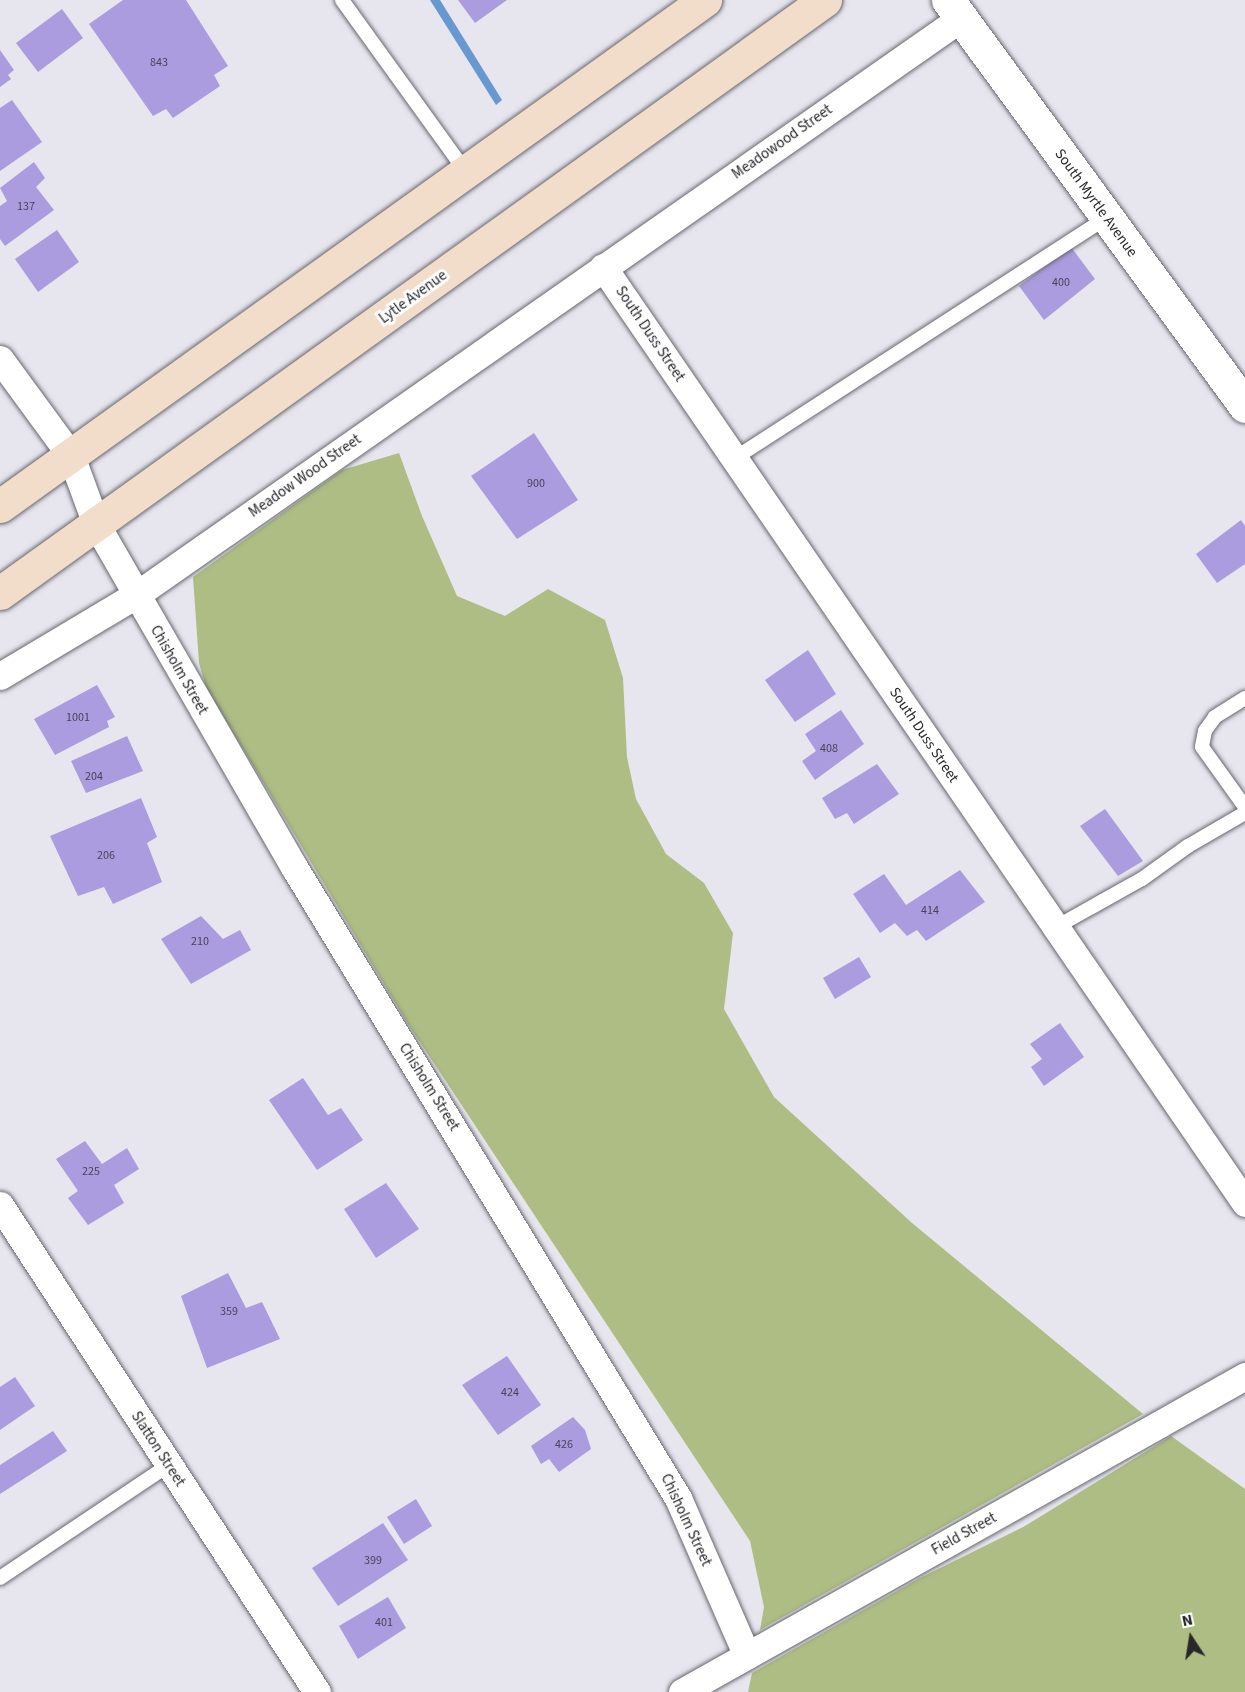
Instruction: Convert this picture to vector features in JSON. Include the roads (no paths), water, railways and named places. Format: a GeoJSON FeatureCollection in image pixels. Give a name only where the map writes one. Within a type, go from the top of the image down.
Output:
{"type":"FeatureCollection","features":[{"type":"Feature","properties":{"kind":"main road"},"geometry":{"type":"LineString","coordinates":[[0,506],[705,0]]}},
{"type":"Feature","properties":{"kind":"main road","name":"Lytle Avenue"},"geometry":{"type":"LineString","coordinates":[[0,593],[825,0]]}},
{"type":"Feature","properties":{"kind":"street","name":"South Myrtle Avenue"},"geometry":{"type":"LineString","coordinates":[[954,9],[1245,406]]}},
{"type":"Feature","properties":{"kind":"street","name":"Meadowood Street"},"geometry":{"type":"LineString","coordinates":[[603,267],[954,9]]}},
{"type":"Feature","properties":{"kind":"street","name":"South Duss Street"},"geometry":{"type":"LineString","coordinates":[[603,267],[1245,1203]]}},
{"type":"Feature","properties":{"kind":"street","name":"Meadow Wood Street"},"geometry":{"type":"LineString","coordinates":[[0,675],[136,595],[603,267]]}},
{"type":"Feature","properties":{"kind":"street","name":"Chisholm Street"},"geometry":{"type":"LineString","coordinates":[[0,359],[70,456],[96,525],[294,867],[678,1498],[747,1656]]}},
{"type":"Feature","properties":{"kind":"street","name":"Slatton Street"},"geometry":{"type":"LineString","coordinates":[[0,1205],[316,1692]]}},
{"type":"Feature","properties":{"kind":"street","name":"Field Street"},"geometry":{"type":"LineString","coordinates":[[682,1692],[1245,1376]]}},
{"type":"Feature","properties":{"kind":"lane"},"geometry":{"type":"LineString","coordinates":[[342,0],[466,172]]}},
{"type":"Feature","properties":{"kind":"lane"},"geometry":{"type":"LineString","coordinates":[[735,458],[1107,217]]}},
{"type":"Feature","properties":{"kind":"lane"},"geometry":{"type":"LineString","coordinates":[[1245,698],[1215,717],[1205,731],[1202,747],[1245,807]]}},
{"type":"Feature","properties":{"kind":"lane"},"geometry":{"type":"LineString","coordinates":[[1056,927],[1142,879],[1188,846],[1245,813]]}},
{"type":"Feature","properties":{"kind":"lane"},"geometry":{"type":"LineString","coordinates":[[0,1578],[169,1465]]}},
{"type":"Feature","properties":{"kind":"water"},"geometry":{"type":"Polygon","coordinates":[[[430,0],[440,0],[502,100],[496,105],[430,0]]]}}]}
